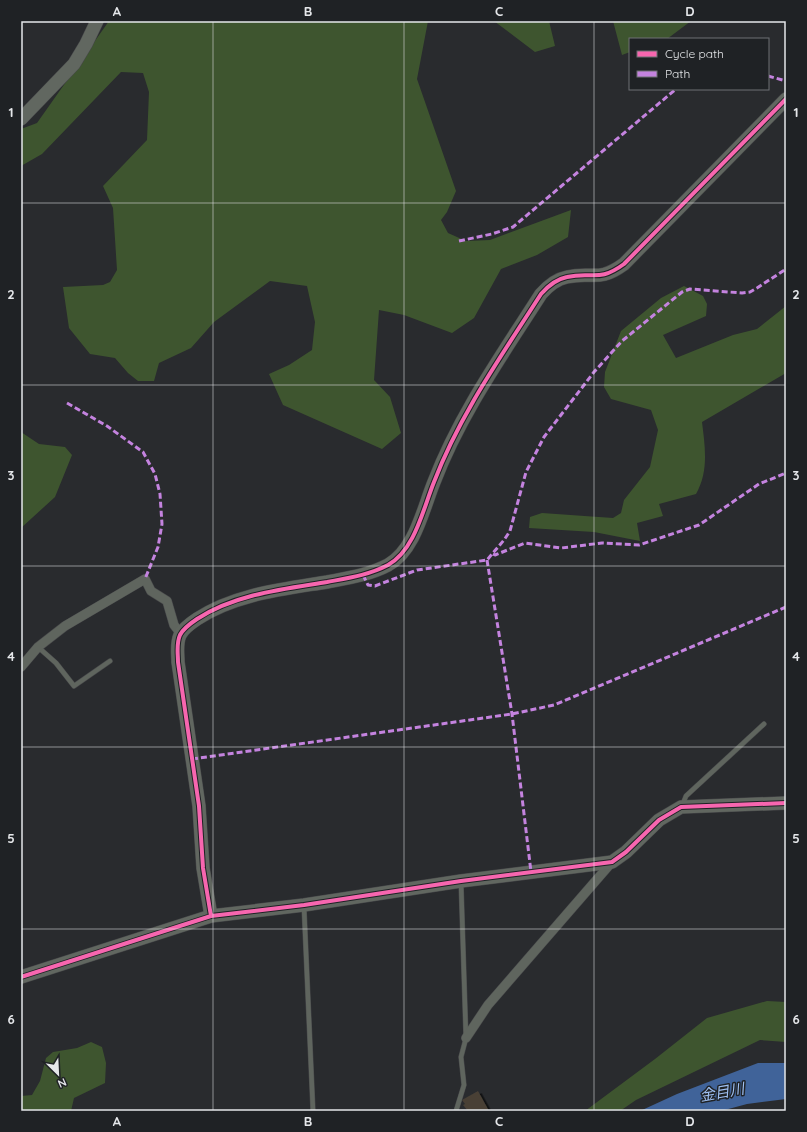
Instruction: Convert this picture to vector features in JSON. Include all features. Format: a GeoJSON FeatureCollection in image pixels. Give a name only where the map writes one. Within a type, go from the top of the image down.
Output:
{"type":"FeatureCollection","features":[{"type":"Feature","properties":{"kind":"street"},"geometry":{"type":"LineString","coordinates":[[21,119],[74,64],[97,21]]}},
{"type":"Feature","properties":{"kind":"street"},"geometry":{"type":"LineString","coordinates":[[211,916],[204,868],[199,806],[178,662],[177,647],[181,634],[191,623],[210,611],[267,592],[359,576],[388,565],[400,556],[413,536],[445,451],[467,410],[541,294],[550,284],[566,277],[605,275],[624,264],[786,99]]}},
{"type":"Feature","properties":{"kind":"street"},"geometry":{"type":"LineString","coordinates":[[21,667],[38,647],[65,626],[145,578],[151,591],[167,601],[174,625],[181,634]]}},
{"type":"Feature","properties":{"kind":"street"},"geometry":{"type":"LineString","coordinates":[[466,1038],[488,1006],[612,862],[626,852],[659,820],[681,807],[786,804]]}},
{"type":"Feature","properties":{"kind":"street"},"geometry":{"type":"LineString","coordinates":[[21,977],[211,916],[304,905],[461,881],[599,865],[612,862]]}},
{"type":"Feature","properties":{"kind":"lane"},"geometry":{"type":"LineString","coordinates":[[38,647],[56,663],[74,686],[110,662]]}},
{"type":"Feature","properties":{"kind":"lane"},"geometry":{"type":"LineString","coordinates":[[681,807],[686,796],[764,724]]}},
{"type":"Feature","properties":{"kind":"lane"},"geometry":{"type":"LineString","coordinates":[[456,1111],[464,1085],[461,1057],[466,1038],[461,881]]}},
{"type":"Feature","properties":{"kind":"lane"},"geometry":{"type":"LineString","coordinates":[[304,905],[313,1111]]}},
{"type":"Feature","properties":{"kind":"green space"},"geometry":{"type":"Polygon","coordinates":[[[109,21],[428,21],[417,79],[456,191],[447,212],[441,220],[448,233],[466,241],[490,240],[571,210],[568,237],[537,255],[501,269],[474,318],[452,333],[404,315],[379,310],[374,380],[390,397],[401,433],[382,449],[283,405],[269,374],[289,365],[312,350],[315,322],[307,286],[270,281],[214,322],[191,348],[159,363],[154,381],[138,381],[128,373],[115,358],[90,354],[69,328],[63,287],[103,285],[110,282],[117,270],[113,208],[103,186],[147,140],[149,92],[143,73],[121,72],[42,154],[21,166],[21,129],[37,123],[109,21]]]}},
{"type":"Feature","properties":{"kind":"green space"},"geometry":{"type":"Polygon","coordinates":[[[494,21],[549,21],[555,46],[535,52],[494,21]]]}},
{"type":"Feature","properties":{"kind":"green space"},"geometry":{"type":"Polygon","coordinates":[[[613,21],[691,21],[668,38],[629,38],[629,52],[622,55],[613,21]]]}},
{"type":"Feature","properties":{"kind":"green space"},"geometry":{"type":"Polygon","coordinates":[[[684,286],[703,296],[707,304],[706,316],[663,335],[676,358],[733,335],[757,329],[786,306],[786,373],[702,422],[705,459],[703,477],[696,494],[659,504],[663,516],[637,523],[640,541],[594,532],[529,528],[530,517],[542,513],[613,518],[621,513],[624,500],[650,467],[658,430],[651,410],[611,399],[604,387],[605,372],[621,331],[661,298],[684,286]]]}},
{"type":"Feature","properties":{"kind":"green space"},"geometry":{"type":"Polygon","coordinates":[[[21,432],[39,444],[65,447],[72,455],[55,497],[21,528],[21,432]]]}},
{"type":"Feature","properties":{"kind":"green space"},"geometry":{"type":"Polygon","coordinates":[[[767,1001],[786,1002],[786,1042],[760,1040],[636,1100],[620,1111],[585,1111],[707,1018],[767,1001]]]}},
{"type":"Feature","properties":{"kind":"green space"},"geometry":{"type":"Polygon","coordinates":[[[91,1042],[102,1047],[106,1063],[105,1083],[74,1098],[71,1111],[21,1111],[21,1096],[32,1095],[40,1081],[46,1058],[53,1052],[77,1048],[91,1042]]]}},
{"type":"Feature","properties":{"kind":"water","name":"金目川"},"geometry":{"type":"Polygon","coordinates":[[[758,1063],[786,1063],[786,1099],[747,1104],[721,1111],[640,1111],[677,1094],[758,1063]]]}},
{"type":"Feature","properties":{"kind":"building"},"geometry":{"type":"Polygon","coordinates":[[[478,1091],[489,1111],[468,1111],[463,1105],[465,1104],[462,1100],[478,1091]]]}},
{"type":"Feature","properties":{"kind":"marked path"},"geometry":{"type":"LineString","coordinates":[[769,76],[786,81]]}},
{"type":"Feature","properties":{"kind":"marked path"},"geometry":{"type":"LineString","coordinates":[[459,241],[492,234],[513,227],[675,90]]}},
{"type":"Feature","properties":{"kind":"marked path"},"geometry":{"type":"LineString","coordinates":[[363,575],[368,585],[375,586],[417,570],[487,560],[510,531],[526,472],[544,437],[594,372],[622,341],[682,292],[690,289],[742,293],[750,292],[786,269]]}},
{"type":"Feature","properties":{"kind":"marked path"},"geometry":{"type":"LineString","coordinates":[[67,403],[107,426],[143,452],[155,474],[160,494],[162,524],[158,547],[145,579]]}},
{"type":"Feature","properties":{"kind":"marked path"},"geometry":{"type":"LineString","coordinates":[[493,554],[495,555],[525,543],[561,548],[602,543],[639,545],[699,525],[759,484],[786,473]]}},
{"type":"Feature","properties":{"kind":"marked path"},"geometry":{"type":"LineString","coordinates":[[487,560],[512,714],[531,872]]}},
{"type":"Feature","properties":{"kind":"marked path"},"geometry":{"type":"LineString","coordinates":[[192,759],[512,714],[554,705],[786,607]]}},
{"type":"Feature","properties":{"kind":"cycle path"},"geometry":{"type":"LineString","coordinates":[[211,916],[203,868],[199,806],[178,662],[178,645],[181,633],[187,626],[197,619],[243,598],[277,590],[366,574],[388,565],[397,558],[405,550],[412,539],[444,457],[469,409],[497,362],[541,294],[560,279],[576,275],[601,275],[615,270],[624,264],[786,99]]}},
{"type":"Feature","properties":{"kind":"cycle path"},"geometry":{"type":"LineString","coordinates":[[21,977],[211,916],[304,905],[461,881],[612,862],[626,852],[659,820],[681,807],[786,803]]}}]}
